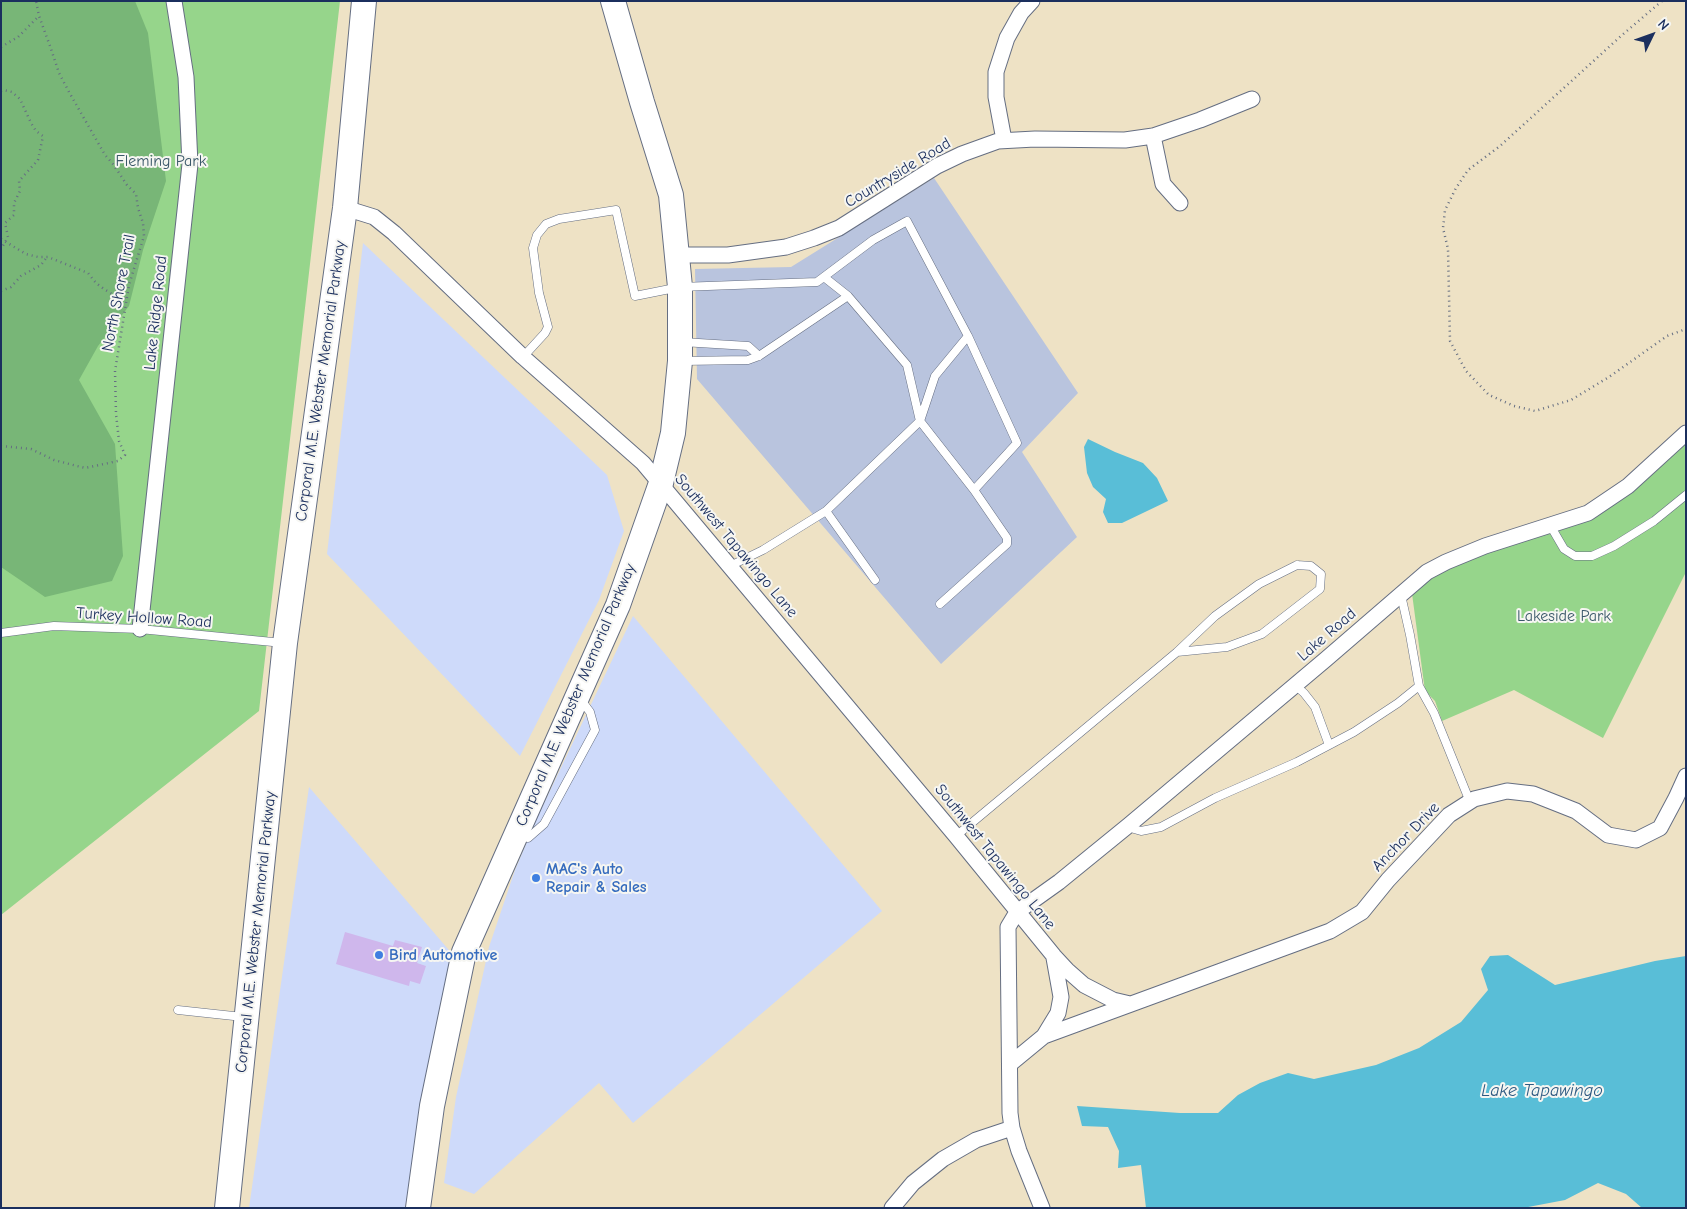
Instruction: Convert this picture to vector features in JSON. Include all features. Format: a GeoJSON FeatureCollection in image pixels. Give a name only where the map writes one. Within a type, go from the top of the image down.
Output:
{"type":"FeatureCollection","features":[{"type":"Feature","properties":{"kind":"main road","name":"Corporal M.E. Webster Memorial Parkway"},"geometry":{"type":"LineString","coordinates":[[227,1208],[285,643],[345,208],[364,1]]}},
{"type":"Feature","properties":{"kind":"main road","name":"Corporal M.E. Webster Memorial Parkway"},"geometry":{"type":"LineString","coordinates":[[418,1208],[432,1106],[464,952],[618,605],[661,484],[673,433],[680,352],[680,287],[672,194],[642,102],[613,1]]}},
{"type":"Feature","properties":{"kind":"street","name":"Lake Ridge Road"},"geometry":{"type":"LineString","coordinates":[[140,630],[190,164],[186,77],[174,1]]}},
{"type":"Feature","properties":{"kind":"street"},"geometry":{"type":"LineString","coordinates":[[1004,140],[996,96],[996,72],[1007,38],[1021,13],[1032,1]]}},
{"type":"Feature","properties":{"kind":"street","name":"Countryside Road"},"geometry":{"type":"LineString","coordinates":[[678,255],[728,255],[786,247],[814,238],[839,228],[937,166],[998,140],[1125,140],[1153,136],[1252,99]]}},
{"type":"Feature","properties":{"kind":"street"},"geometry":{"type":"LineString","coordinates":[[1153,136],[1163,184],[1180,202]]}},
{"type":"Feature","properties":{"kind":"street","name":"Southwest Tapawingo Lane"},"geometry":{"type":"LineString","coordinates":[[345,208],[374,217],[394,233],[523,357],[643,463],[956,836],[1054,956]]}},
{"type":"Feature","properties":{"kind":"street","name":"Lake Road"},"geometry":{"type":"LineString","coordinates":[[1017,912],[1059,882],[1129,825],[1427,572],[1484,546],[1588,513],[1628,486],[1686,432]]}},
{"type":"Feature","properties":{"kind":"street","name":"Anchor Drive"},"geometry":{"type":"LineString","coordinates":[[1010,1064],[1044,1036],[1330,931],[1362,912],[1388,880],[1449,815],[1474,799],[1507,791],[1533,794],[1576,810],[1608,835],[1636,840],[1660,828],[1686,776]]}},
{"type":"Feature","properties":{"kind":"street"},"geometry":{"type":"LineString","coordinates":[[1017,912],[1008,927],[1010,1112],[1012,1128],[1019,1151],[1042,1208]]}},
{"type":"Feature","properties":{"kind":"street"},"geometry":{"type":"LineString","coordinates":[[1054,956],[1084,985],[1113,1000],[1130,1004]]}},
{"type":"Feature","properties":{"kind":"street","name":"Anchor Drive"},"geometry":{"type":"LineString","coordinates":[[1044,1036],[1058,1013],[1061,997],[1054,956]]}},
{"type":"Feature","properties":{"kind":"street"},"geometry":{"type":"LineString","coordinates":[[892,1208],[913,1183],[942,1159],[976,1140],[1012,1128]]}},
{"type":"Feature","properties":{"kind":"lane"},"geometry":{"type":"LineString","coordinates":[[523,357],[545,333],[548,327],[539,293],[533,248],[537,235],[546,224],[559,219],[616,210],[635,296],[680,287],[817,282],[873,240],[907,221],[968,336],[1017,443],[974,490]]}},
{"type":"Feature","properties":{"kind":"lane"},"geometry":{"type":"LineString","coordinates":[[824,277],[848,296],[907,365],[920,421],[974,490],[1007,538],[1007,544],[940,604]]}},
{"type":"Feature","properties":{"kind":"lane"},"geometry":{"type":"LineString","coordinates":[[680,352],[748,360],[759,356],[848,296]]}},
{"type":"Feature","properties":{"kind":"lane"},"geometry":{"type":"LineString","coordinates":[[730,566],[763,550],[826,510],[920,421],[935,376],[968,336]]}},
{"type":"Feature","properties":{"kind":"lane"},"geometry":{"type":"LineString","coordinates":[[680,352],[748,346],[759,356]]}},
{"type":"Feature","properties":{"kind":"lane"},"geometry":{"type":"LineString","coordinates":[[1550,525],[1564,549],[1575,556],[1592,556],[1614,546],[1654,521],[1686,495]]}},
{"type":"Feature","properties":{"kind":"lane"},"geometry":{"type":"LineString","coordinates":[[826,510],[875,580]]}},
{"type":"Feature","properties":{"kind":"lane"},"geometry":{"type":"LineString","coordinates":[[956,836],[1177,652],[1215,616],[1259,584],[1297,565],[1311,566],[1321,574],[1320,589],[1262,634],[1227,647],[1177,652]]}},
{"type":"Feature","properties":{"kind":"lane"},"geometry":{"type":"LineString","coordinates":[[1401,595],[1419,686],[1434,713],[1470,802]]}},
{"type":"Feature","properties":{"kind":"lane","name":"Turkey Hollow Road"},"geometry":{"type":"LineString","coordinates":[[1,633],[54,626],[140,630],[285,643]]}},
{"type":"Feature","properties":{"kind":"lane"},"geometry":{"type":"LineString","coordinates":[[1294,686],[1304,693],[1315,707],[1329,745]]}},
{"type":"Feature","properties":{"kind":"lane"},"geometry":{"type":"LineString","coordinates":[[1129,825],[1141,831],[1161,827],[1215,798],[1297,762],[1354,732],[1398,703],[1419,686]]}},
{"type":"Feature","properties":{"kind":"lane"},"geometry":{"type":"LineString","coordinates":[[178,1010],[247,1018]]}},
{"type":"Feature","properties":{"kind":"path","name":"North Shore Trail"},"geometry":{"type":"LineString","coordinates":[[1,446],[31,449],[54,460],[85,468],[118,460],[125,455],[119,441],[115,371],[126,299],[144,236],[143,222],[136,194],[105,155],[59,73],[39,16],[36,1]]}},
{"type":"Feature","properties":{"kind":"path"},"geometry":{"type":"LineString","coordinates":[[1662,1],[1500,146],[1468,170],[1456,188],[1445,210],[1443,228],[1448,249],[1450,341],[1466,371],[1489,394],[1514,406],[1534,411],[1571,400],[1609,377],[1667,336],[1683,328],[1686,329]]}},
{"type":"Feature","properties":{"kind":"path"},"geometry":{"type":"LineString","coordinates":[[1,47],[18,37],[39,16]]}},
{"type":"Feature","properties":{"kind":"path"},"geometry":{"type":"LineString","coordinates":[[1,92],[4,90],[12,92],[20,98],[36,131],[43,136],[38,160],[19,181],[20,191],[14,203],[14,215],[5,223],[8,237],[3,240],[1,250]]}},
{"type":"Feature","properties":{"kind":"path"},"geometry":{"type":"LineString","coordinates":[[3,240],[26,254],[48,257],[88,273],[104,289],[115,296],[126,299]]}},
{"type":"Feature","properties":{"kind":"path"},"geometry":{"type":"LineString","coordinates":[[1,291],[11,287],[21,276],[41,265],[48,257]]}},
{"type":"Feature","properties":{"kind":"shaded area"},"geometry":{"type":"Polygon","coordinates":[[[934,178],[1078,393],[1022,452],[1077,537],[941,664],[697,379],[695,269],[791,267],[934,178]]]}},
{"type":"Feature","properties":{"kind":"shaded area"},"geometry":{"type":"Polygon","coordinates":[[[363,243],[607,475],[624,531],[599,600],[520,756],[327,554],[363,243]]]}},
{"type":"Feature","properties":{"kind":"shaded area"},"geometry":{"type":"Polygon","coordinates":[[[633,616],[882,911],[633,1123],[599,1083],[474,1194],[444,1183],[456,1097],[489,947],[515,870],[538,816],[633,616]]]}},
{"type":"Feature","properties":{"kind":"shaded area"},"geometry":{"type":"Polygon","coordinates":[[[309,787],[454,956],[428,1077],[405,1208],[249,1208],[309,787]]]}},
{"type":"Feature","properties":{"kind":"green space","name":"Fleming Park"},"geometry":{"type":"Polygon","coordinates":[[[1,1],[340,1],[259,711],[1,915],[1,1]]]}},
{"type":"Feature","properties":{"kind":"green space"},"geometry":{"type":"Polygon","coordinates":[[[1,1],[135,1],[148,33],[166,181],[143,250],[129,306],[98,346],[79,380],[115,444],[123,556],[112,581],[45,597],[1,567],[1,1]]]}},
{"type":"Feature","properties":{"kind":"green space","name":"Lakeside Park"},"geometry":{"type":"Polygon","coordinates":[[[1686,430],[1686,572],[1603,738],[1514,690],[1442,721],[1435,701],[1425,691],[1411,586],[1427,572],[1588,513],[1686,430]]]}},
{"type":"Feature","properties":{"kind":"water"},"geometry":{"type":"Polygon","coordinates":[[[1088,439],[1143,463],[1157,478],[1168,501],[1122,523],[1108,523],[1103,512],[1106,499],[1093,487],[1087,473],[1084,447],[1088,439]]]}},
{"type":"Feature","properties":{"kind":"water","name":"Lake Tapawingo"},"geometry":{"type":"Polygon","coordinates":[[[1508,955],[1555,985],[1655,961],[1686,956],[1686,1208],[1642,1208],[1626,1194],[1598,1183],[1565,1200],[1523,1208],[1146,1208],[1141,1165],[1118,1168],[1119,1151],[1108,1127],[1082,1126],[1077,1106],[1180,1113],[1218,1113],[1238,1095],[1260,1083],[1288,1073],[1314,1079],[1376,1065],[1419,1048],[1461,1022],[1488,990],[1481,969],[1490,956],[1508,955]]]}},
{"type":"Feature","properties":{"kind":"building","name":"Bird Automotive"},"geometry":{"type":"Polygon","coordinates":[[[345,932],[393,946],[395,940],[422,947],[417,963],[426,966],[420,984],[410,981],[409,986],[336,964],[345,932]]]}},
{"type":"Feature","properties":{"kind":"place","name":"MAC's Auto Repair & Sales"},"geometry":{"type":"Point","coordinates":[536,878]}},
{"type":"Feature","properties":{"kind":"place","name":"Bird Automotive"},"geometry":{"type":"Point","coordinates":[379,955]}}]}
